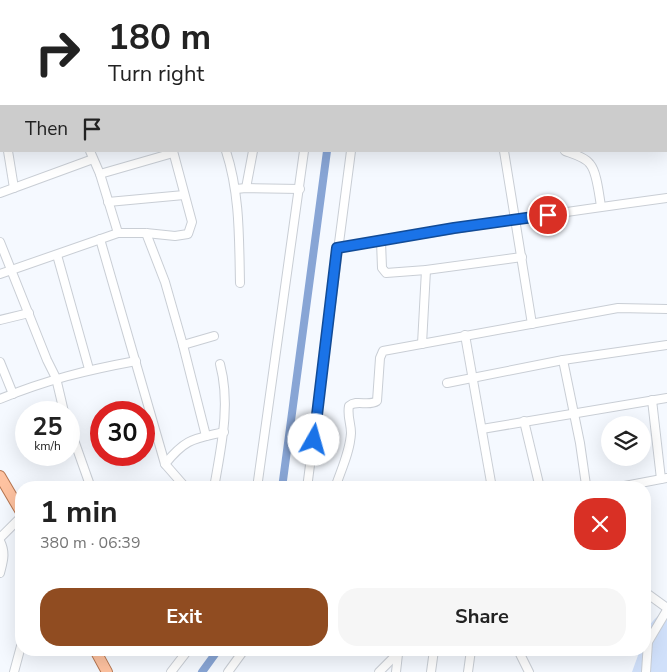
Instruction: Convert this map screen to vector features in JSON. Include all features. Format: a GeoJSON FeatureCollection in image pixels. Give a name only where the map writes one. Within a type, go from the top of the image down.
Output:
{"type":"FeatureCollection","features":[{"type":"Feature","properties":{"kind":"main road"},"geometry":{"type":"LineString","coordinates":[[0,476],[15,502]]}},
{"type":"Feature","properties":{"kind":"main road"},"geometry":{"type":"LineString","coordinates":[[98,656],[106,672]]}},
{"type":"Feature","properties":{"kind":"street"},"geometry":{"type":"LineString","coordinates":[[8,152],[14,188]]}},
{"type":"Feature","properties":{"kind":"street"},"geometry":{"type":"LineString","coordinates":[[90,152],[100,174],[118,233]]}},
{"type":"Feature","properties":{"kind":"street"},"geometry":{"type":"LineString","coordinates":[[0,274],[118,233],[175,236],[188,234],[192,222],[173,152],[100,174]]}},
{"type":"Feature","properties":{"kind":"street"},"geometry":{"type":"LineString","coordinates":[[226,152],[236,189],[239,220],[240,283]]}},
{"type":"Feature","properties":{"kind":"street"},"geometry":{"type":"LineString","coordinates":[[246,188],[253,152]]}},
{"type":"Feature","properties":{"kind":"street"},"geometry":{"type":"LineString","coordinates":[[258,481],[304,152]]}},
{"type":"Feature","properties":{"kind":"street"},"geometry":{"type":"LineString","coordinates":[[308,481],[351,152]]}},
{"type":"Feature","properties":{"kind":"street"},"geometry":{"type":"LineString","coordinates":[[504,152],[532,324]]}},
{"type":"Feature","properties":{"kind":"street"},"geometry":{"type":"LineString","coordinates":[[567,152],[590,164],[601,206]]}},
{"type":"Feature","properties":{"kind":"street"},"geometry":{"type":"LineString","coordinates":[[0,193],[93,159]]}},
{"type":"Feature","properties":{"kind":"street"},"geometry":{"type":"LineString","coordinates":[[236,189],[300,189]]}},
{"type":"Feature","properties":{"kind":"street"},"geometry":{"type":"LineString","coordinates":[[108,202],[184,195]]}},
{"type":"Feature","properties":{"kind":"street"},"geometry":{"type":"LineString","coordinates":[[337,248],[515,219],[667,198]]}},
{"type":"Feature","properties":{"kind":"street"},"geometry":{"type":"LineString","coordinates":[[146,233],[165,282],[206,436]]}},
{"type":"Feature","properties":{"kind":"street"},"geometry":{"type":"LineString","coordinates":[[100,238],[165,464],[180,481]]}},
{"type":"Feature","properties":{"kind":"street"},"geometry":{"type":"LineString","coordinates":[[381,241],[382,268],[386,273],[426,270],[522,257]]}},
{"type":"Feature","properties":{"kind":"street"},"geometry":{"type":"LineString","coordinates":[[0,242],[56,378],[61,401]]}},
{"type":"Feature","properties":{"kind":"street"},"geometry":{"type":"LineString","coordinates":[[56,256],[89,369]]}},
{"type":"Feature","properties":{"kind":"street"},"geometry":{"type":"LineString","coordinates":[[422,344],[426,270]]}},
{"type":"Feature","properties":{"kind":"street"},"geometry":{"type":"LineString","coordinates":[[338,481],[348,452],[350,439],[349,406],[354,403],[372,404],[376,401],[380,358],[383,351],[618,308],[667,309]]}},
{"type":"Feature","properties":{"kind":"street"},"geometry":{"type":"LineString","coordinates":[[0,320],[29,313]]}},
{"type":"Feature","properties":{"kind":"street"},"geometry":{"type":"LineString","coordinates":[[465,335],[491,481]]}},
{"type":"Feature","properties":{"kind":"street"},"geometry":{"type":"LineString","coordinates":[[183,344],[214,336]]}},
{"type":"Feature","properties":{"kind":"street"},"geometry":{"type":"LineString","coordinates":[[447,384],[563,360],[667,345]]}},
{"type":"Feature","properties":{"kind":"street"},"geometry":{"type":"LineString","coordinates":[[563,360],[580,443],[585,481]]}},
{"type":"Feature","properties":{"kind":"street"},"geometry":{"type":"LineString","coordinates":[[0,399],[56,378],[89,369],[136,361]]}},
{"type":"Feature","properties":{"kind":"street"},"geometry":{"type":"LineString","coordinates":[[0,362],[13,394]]}},
{"type":"Feature","properties":{"kind":"street"},"geometry":{"type":"LineString","coordinates":[[215,481],[224,432],[225,389],[220,364]]}},
{"type":"Feature","properties":{"kind":"street"},"geometry":{"type":"LineString","coordinates":[[482,429],[667,398]]}},
{"type":"Feature","properties":{"kind":"street"},"geometry":{"type":"LineString","coordinates":[[651,481],[664,479],[652,400]]}},
{"type":"Feature","properties":{"kind":"street"},"geometry":{"type":"LineString","coordinates":[[524,422],[538,481]]}},
{"type":"Feature","properties":{"kind":"street"},"geometry":{"type":"LineString","coordinates":[[165,464],[185,443],[224,432]]}},
{"type":"Feature","properties":{"kind":"street"},"geometry":{"type":"LineString","coordinates":[[80,457],[89,481]]}},
{"type":"Feature","properties":{"kind":"street"},"geometry":{"type":"LineString","coordinates":[[0,573],[4,552],[0,540],[15,524]]}},
{"type":"Feature","properties":{"kind":"street"},"geometry":{"type":"LineString","coordinates":[[651,597],[667,609],[651,637]]}},
{"type":"Feature","properties":{"kind":"street"},"geometry":{"type":"LineString","coordinates":[[14,672],[18,656]]}},
{"type":"Feature","properties":{"kind":"street"},"geometry":{"type":"LineString","coordinates":[[171,672],[183,656]]}},
{"type":"Feature","properties":{"kind":"street"},"geometry":{"type":"LineString","coordinates":[[228,672],[240,656]]}},
{"type":"Feature","properties":{"kind":"street"},"geometry":{"type":"LineString","coordinates":[[379,672],[395,656]]}},
{"type":"Feature","properties":{"kind":"street"},"geometry":{"type":"LineString","coordinates":[[396,672],[398,656]]}},
{"type":"Feature","properties":{"kind":"street"},"geometry":{"type":"LineString","coordinates":[[431,672],[433,656]]}},
{"type":"Feature","properties":{"kind":"street"},"geometry":{"type":"LineString","coordinates":[[468,672],[470,656]]}},
{"type":"Feature","properties":{"kind":"street"},"geometry":{"type":"LineString","coordinates":[[521,656],[529,672]]}},
{"type":"Feature","properties":{"kind":"street"},"geometry":{"type":"LineString","coordinates":[[646,672],[647,656]]}},
{"type":"Feature","properties":{"kind":"shaded area"},"geometry":{"type":"Polygon","coordinates":[[[667,609],[667,672],[632,672],[638,656],[651,656],[651,624],[656,617],[667,609]]]}},
{"type":"Feature","properties":{"kind":"waterway"},"geometry":{"type":"LineString","coordinates":[[283,481],[327,152]]}},
{"type":"Feature","properties":{"kind":"waterway"},"geometry":{"type":"LineString","coordinates":[[202,672],[214,656]]}},
{"type":"Feature","properties":{"kind":"route"},"geometry":{"type":"LineString","coordinates":[[314,440],[337,248],[454,228],[548,215]]}}]}
